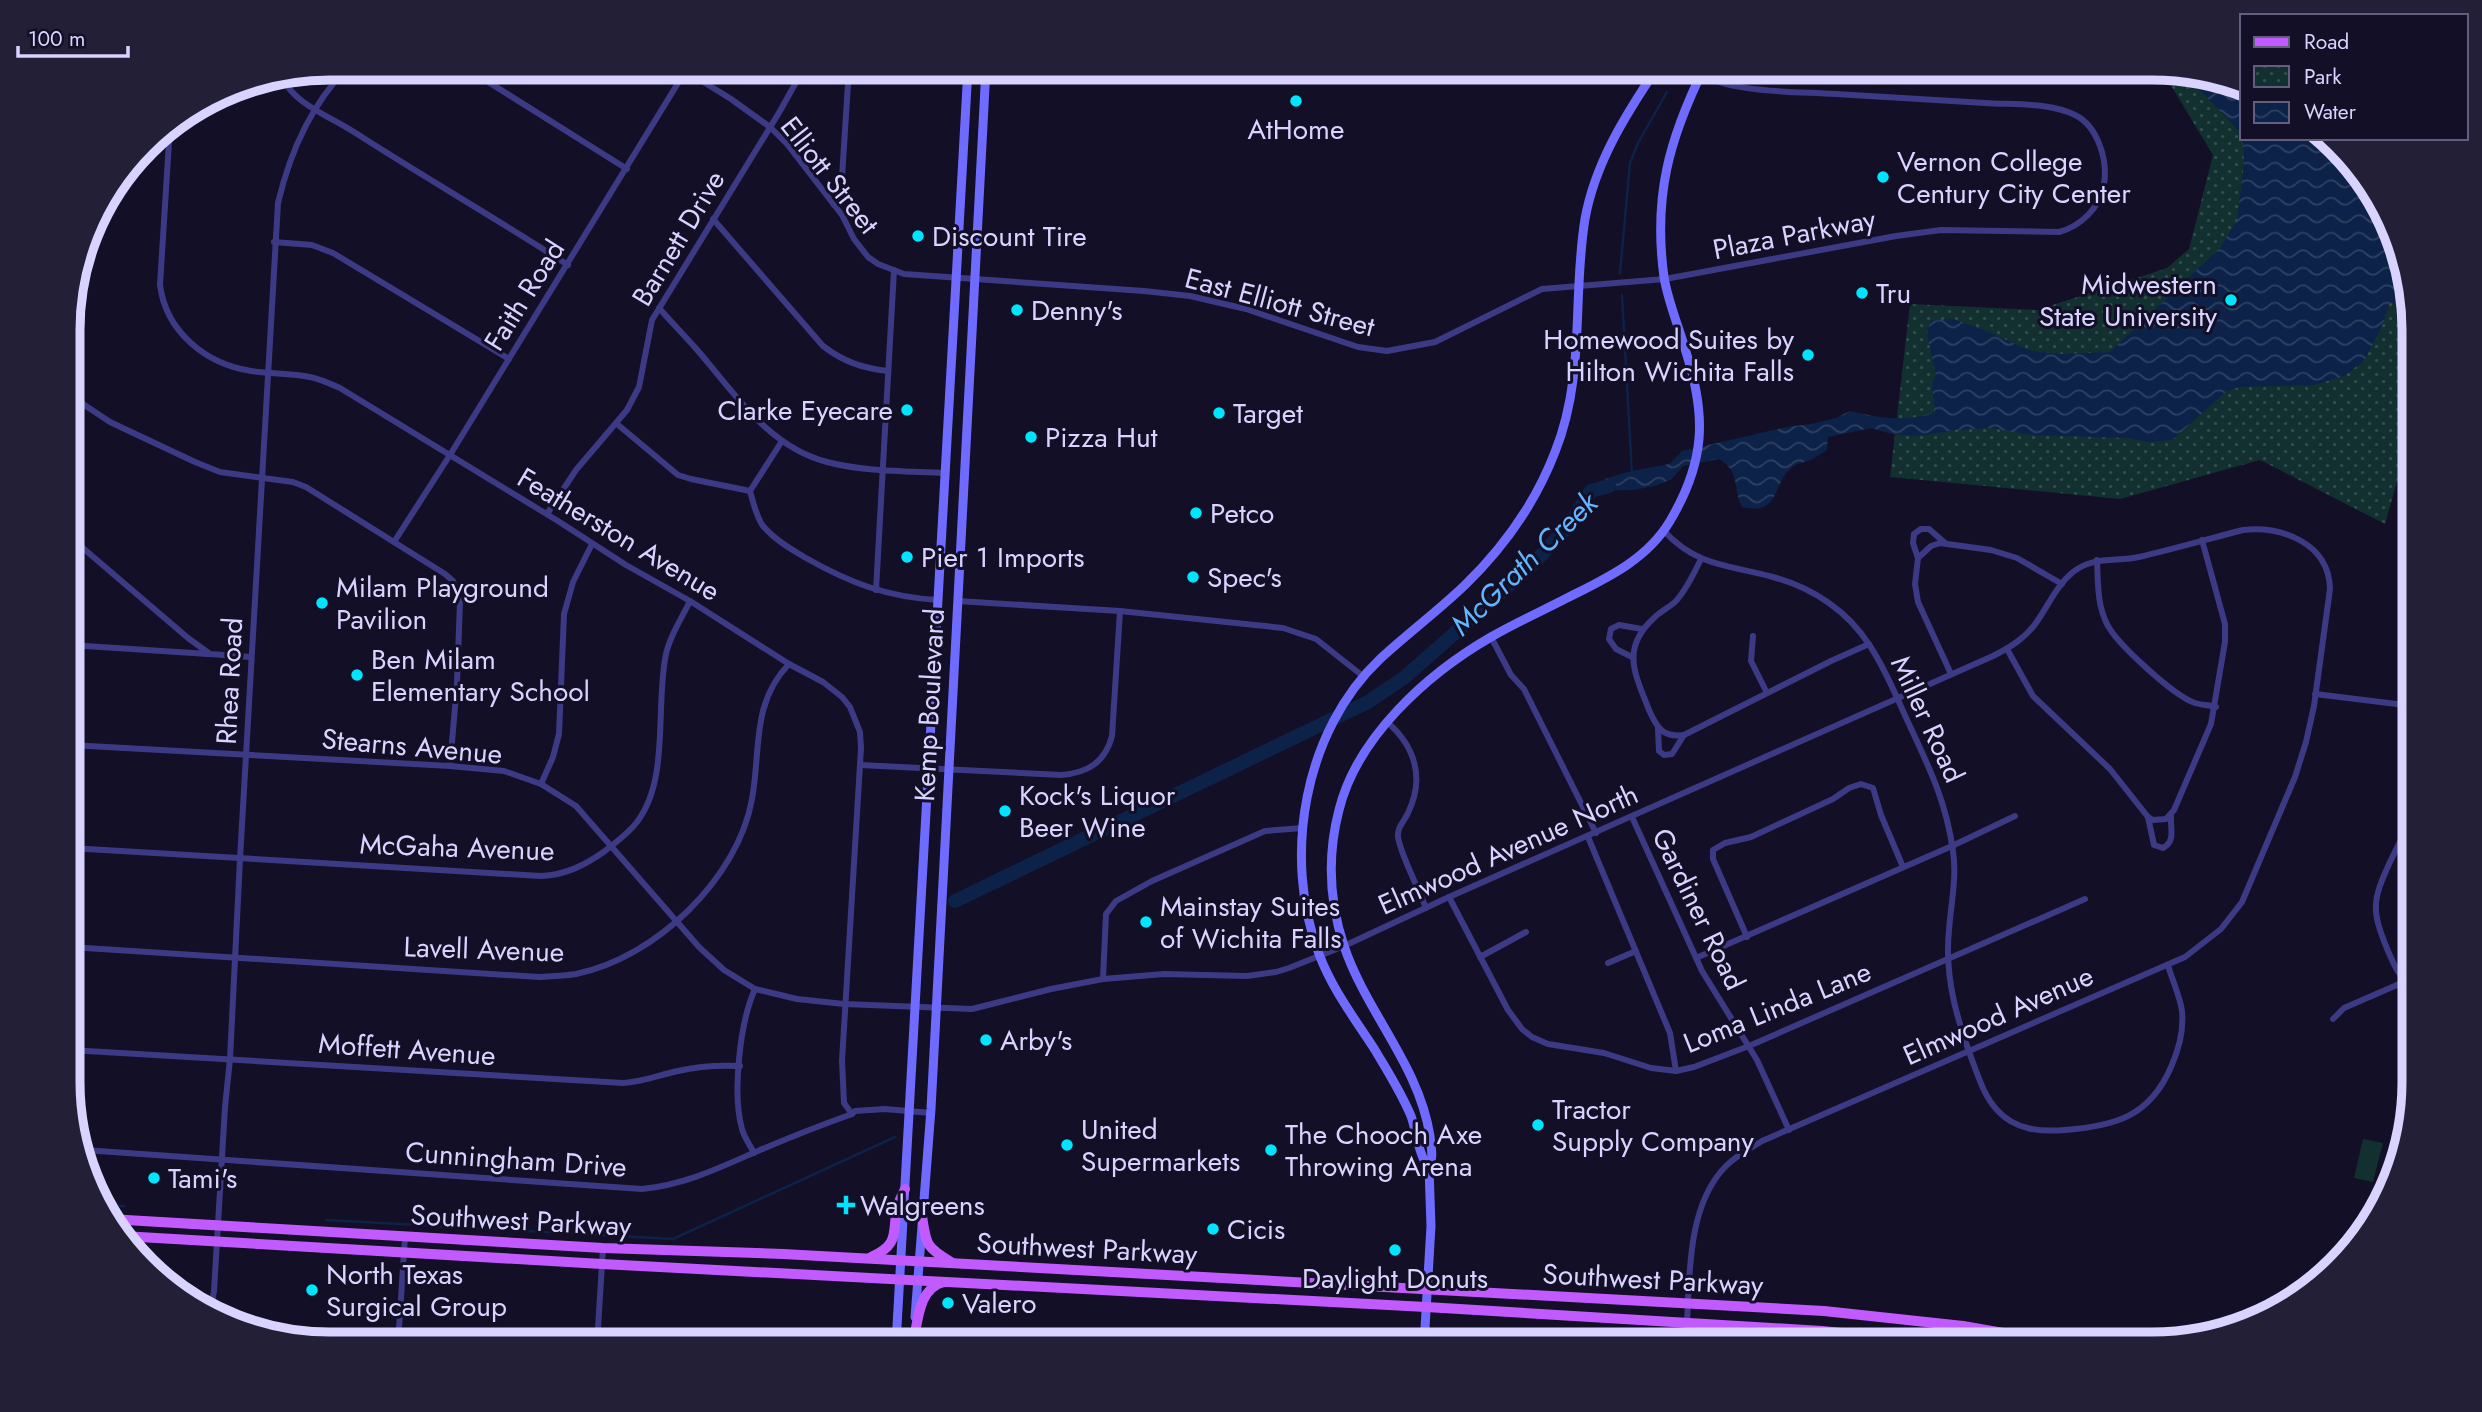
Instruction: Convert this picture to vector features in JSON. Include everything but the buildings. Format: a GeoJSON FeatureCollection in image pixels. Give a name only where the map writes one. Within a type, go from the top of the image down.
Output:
{"type":"FeatureCollection","features":[{"type":"Feature","properties":{"kind":"main road"},"geometry":{"type":"LineString","coordinates":[[860,1258],[881,1253],[889,1246],[895,1236],[898,1204],[905,1189]]}},
{"type":"Feature","properties":{"kind":"main road"},"geometry":{"type":"LineString","coordinates":[[921,1211],[928,1245],[934,1252],[954,1263]]}},
{"type":"Feature","properties":{"kind":"main road","name":"Southwest Parkway"},"geometry":{"type":"LineString","coordinates":[[123,1220],[603,1248],[901,1260],[1824,1311],[1926,1321],[1983,1332]]}},
{"type":"Feature","properties":{"kind":"main road","name":"Southwest Parkway"},"geometry":{"type":"LineString","coordinates":[[135,1237],[1426,1307],[1832,1332]]}},
{"type":"Feature","properties":{"kind":"main road"},"geometry":{"type":"LineString","coordinates":[[736,1271],[738,1253]]}},
{"type":"Feature","properties":{"kind":"main road"},"geometry":{"type":"LineString","coordinates":[[1183,1294],[1186,1277]]}},
{"type":"Feature","properties":{"kind":"main road"},"geometry":{"type":"LineString","coordinates":[[916,1332],[925,1295],[938,1283],[947,1281]]}},
{"type":"Feature","properties":{"kind":"main road"},"geometry":{"type":"LineString","coordinates":[[1925,1332],[1926,1321]]}},
{"type":"Feature","properties":{"kind":"street","name":"Rhea Road"},"geometry":{"type":"LineString","coordinates":[[212,1301],[230,1059],[274,242],[278,203],[298,140],[314,109],[337,80]]}},
{"type":"Feature","properties":{"kind":"street"},"geometry":{"type":"LineString","coordinates":[[485,80],[626,169]]}},
{"type":"Feature","properties":{"kind":"street","name":"Faith Road"},"geometry":{"type":"LineString","coordinates":[[394,542],[568,265],[679,80]]}},
{"type":"Feature","properties":{"kind":"street","name":"Elliott Street"},"geometry":{"type":"LineString","coordinates":[[702,80],[770,127],[787,144],[842,215],[854,239],[868,257],[904,274],[956,278]]}},
{"type":"Feature","properties":{"kind":"street","name":"Barnett Drive"},"geometry":{"type":"LineString","coordinates":[[547,514],[576,470],[627,410],[639,387],[648,332],[659,308],[797,80]]}},
{"type":"Feature","properties":{"kind":"street"},"geometry":{"type":"LineString","coordinates":[[834,205],[841,193],[848,80]]}},
{"type":"Feature","properties":{"kind":"street","name":"Kemp Boulevard"},"geometry":{"type":"LineString","coordinates":[[897,1332],[967,80]]}},
{"type":"Feature","properties":{"kind":"street","name":"Kemp Boulevard"},"geometry":{"type":"LineString","coordinates":[[914,1332],[921,1211],[931,1112],[985,80]]}},
{"type":"Feature","properties":{"kind":"street"},"geometry":{"type":"LineString","coordinates":[[1429,1168],[1424,1161],[1412,1119],[1396,1085],[1352,1016],[1320,957],[1309,923],[1303,887],[1303,828],[1312,778],[1332,729],[1364,677],[1378,660],[1464,586],[1491,558],[1534,498],[1557,449],[1569,406],[1577,357],[1585,219],[1591,192],[1615,134],[1649,80]]}},
{"type":"Feature","properties":{"kind":"street"},"geometry":{"type":"LineString","coordinates":[[1424,1332],[1431,1226],[1429,1168],[1433,1159],[1429,1128],[1401,1054],[1353,968],[1344,946],[1332,900],[1332,844],[1339,809],[1357,764],[1387,722],[1419,689],[1491,637],[1627,567],[1664,531],[1688,487],[1695,467],[1701,415],[1698,392],[1665,279],[1660,214],[1662,184],[1680,121],[1698,80]]}},
{"type":"Feature","properties":{"kind":"street","name":"Plaza Parkway"},"geometry":{"type":"LineString","coordinates":[[1580,286],[1665,279],[1883,238],[1941,230],[2059,232],[2084,219],[2094,208],[2104,189],[2104,156],[2094,134],[2081,118],[2061,110],[1753,90],[1731,86],[1719,80]]}},
{"type":"Feature","properties":{"kind":"street"},"geometry":{"type":"LineString","coordinates":[[286,85],[314,109],[568,265]]}},
{"type":"Feature","properties":{"kind":"street","name":"Featherston Avenue"},"geometry":{"type":"LineString","coordinates":[[169,140],[160,285],[164,302],[180,332],[197,349],[233,366],[268,373],[308,376],[340,388],[789,664],[823,682],[850,707],[860,732],[844,1004],[842,1085],[844,1103],[852,1114]]}},
{"type":"Feature","properties":{"kind":"street"},"geometry":{"type":"LineString","coordinates":[[713,219],[822,346],[858,367],[888,372]]}},
{"type":"Feature","properties":{"kind":"street"},"geometry":{"type":"LineString","coordinates":[[274,242],[312,244],[333,253],[509,359]]}},
{"type":"Feature","properties":{"kind":"street"},"geometry":{"type":"LineString","coordinates":[[876,590],[894,271]]}},
{"type":"Feature","properties":{"kind":"street","name":"East Elliott Street"},"geometry":{"type":"LineString","coordinates":[[956,278],[1190,296],[1246,309],[1358,348],[1387,351],[1435,342],[1542,289],[1580,286]]}},
{"type":"Feature","properties":{"kind":"street"},"geometry":{"type":"LineString","coordinates":[[659,308],[747,409],[782,441],[824,461],[847,466],[964,473]]}},
{"type":"Feature","properties":{"kind":"street"},"geometry":{"type":"LineString","coordinates":[[80,400],[110,422],[220,472],[293,482],[306,487],[445,573],[453,581],[459,596],[457,683],[450,766]]}},
{"type":"Feature","properties":{"kind":"street"},"geometry":{"type":"LineString","coordinates":[[617,424],[678,475],[750,491]]}},
{"type":"Feature","properties":{"kind":"street"},"geometry":{"type":"LineString","coordinates":[[750,491],[782,441]]}},
{"type":"Feature","properties":{"kind":"street"},"geometry":{"type":"LineString","coordinates":[[750,491],[760,521],[780,542],[848,580],[876,590],[938,600],[1120,611],[1292,630],[1316,639],[1364,677]]}},
{"type":"Feature","properties":{"kind":"street"},"geometry":{"type":"LineString","coordinates":[[1945,543],[1929,529],[1921,529],[1914,534],[1913,543],[1918,558],[1915,584],[1918,602],[1951,674]]}},
{"type":"Feature","properties":{"kind":"street","name":"Elmwood Avenue"},"geometry":{"type":"LineString","coordinates":[[1687,1332],[1693,1242],[1701,1209],[1721,1172],[1742,1153],[2185,957],[2211,938],[2235,914],[2242,902],[2302,757],[2315,694],[2330,579],[2318,555],[2304,542],[2277,530],[2243,530],[2136,558],[2097,560]]}},
{"type":"Feature","properties":{"kind":"street","name":"Miller Road"},"geometry":{"type":"LineString","coordinates":[[1664,531],[1676,544],[1701,559],[1730,569],[1773,577],[1808,590],[1841,612],[1869,644],[1897,697],[1939,789],[1952,846],[1954,882],[1948,931],[1953,1006],[1987,1098],[2008,1121],[2043,1131],[2077,1129],[2109,1124],[2133,1115],[2152,1100],[2178,1051],[2183,1027],[2182,1008],[2168,965]]}},
{"type":"Feature","properties":{"kind":"street"},"geometry":{"type":"LineString","coordinates":[[2007,649],[2033,696],[2110,769],[2148,817],[2154,845],[2163,848],[2171,844],[2171,815],[2211,724],[2216,706],[2225,642],[2225,624],[2202,540]]}},
{"type":"Feature","properties":{"kind":"street"},"geometry":{"type":"LineString","coordinates":[[1918,558],[1931,546],[1945,543],[2008,555],[2062,584],[2078,569],[2097,560],[2102,611],[2111,631],[2125,647],[2180,695],[2196,704],[2216,706]]}},
{"type":"Feature","properties":{"kind":"street"},"geometry":{"type":"LineString","coordinates":[[541,784],[553,757],[559,734],[564,614],[573,582],[592,544]]}},
{"type":"Feature","properties":{"kind":"street"},"geometry":{"type":"LineString","coordinates":[[80,545],[210,654]]}},
{"type":"Feature","properties":{"kind":"street"},"geometry":{"type":"LineString","coordinates":[[1684,735],[1672,754],[1664,755],[1659,751],[1658,729],[1637,680],[1632,657],[1642,629],[1678,599],[1701,559]]}},
{"type":"Feature","properties":{"kind":"street","name":"Elmwood Avenue North"},"geometry":{"type":"LineString","coordinates":[[915,1007],[984,1007],[1051,989],[1103,979],[1164,974],[1263,974],[1320,957],[2007,649],[2037,622],[2062,584]]}},
{"type":"Feature","properties":{"kind":"street","name":"McGaha Avenue"},"geometry":{"type":"LineString","coordinates":[[80,849],[541,876],[561,874],[579,867],[612,845],[638,821],[651,794],[657,762],[666,654],[690,601]]}},
{"type":"Feature","properties":{"kind":"street"},"geometry":{"type":"LineString","coordinates":[[860,765],[1061,775],[1081,773],[1105,754],[1112,736],[1120,611]]}},
{"type":"Feature","properties":{"kind":"street"},"geometry":{"type":"LineString","coordinates":[[1632,657],[1616,649],[1609,639],[1611,629],[1619,625],[1642,629]]}},
{"type":"Feature","properties":{"kind":"street"},"geometry":{"type":"LineString","coordinates":[[1753,636],[1751,661],[1767,693]]}},
{"type":"Feature","properties":{"kind":"street"},"geometry":{"type":"LineString","coordinates":[[1491,637],[1511,674],[1524,689],[1596,833]]}},
{"type":"Feature","properties":{"kind":"street"},"geometry":{"type":"LineString","coordinates":[[1658,729],[1668,735],[1684,735],[1869,644]]}},
{"type":"Feature","properties":{"kind":"street"},"geometry":{"type":"LineString","coordinates":[[80,646],[251,657]]}},
{"type":"Feature","properties":{"kind":"street","name":"Lavell Avenue"},"geometry":{"type":"LineString","coordinates":[[80,947],[556,976],[593,969],[641,948],[676,920],[718,878],[736,846],[752,798],[761,713],[781,671],[789,664]]}},
{"type":"Feature","properties":{"kind":"street"},"geometry":{"type":"LineString","coordinates":[[2315,694],[2402,705]]}},
{"type":"Feature","properties":{"kind":"street"},"geometry":{"type":"LineString","coordinates":[[1387,722],[1401,734],[1415,761],[1417,789],[1398,831],[1398,839],[1426,908]]}},
{"type":"Feature","properties":{"kind":"street","name":"Stearns Avenue"},"geometry":{"type":"LineString","coordinates":[[80,746],[497,770],[541,784],[576,806],[699,947],[724,970],[755,989],[797,999],[915,1007]]}},
{"type":"Feature","properties":{"kind":"street"},"geometry":{"type":"LineString","coordinates":[[1747,937],[1713,859],[1713,850],[1725,843],[1751,837],[1861,784],[1873,788],[1881,815],[1903,867]]}},
{"type":"Feature","properties":{"kind":"street"},"geometry":{"type":"LineString","coordinates":[[2148,817],[2161,820],[2171,815]]}},
{"type":"Feature","properties":{"kind":"street"},"geometry":{"type":"LineString","coordinates":[[1696,958],[2015,816]]}},
{"type":"Feature","properties":{"kind":"street","name":"Gardiner Road"},"geometry":{"type":"LineString","coordinates":[[1632,817],[1696,958],[1719,1002],[1767,1079],[1789,1130]]}},
{"type":"Feature","properties":{"kind":"street"},"geometry":{"type":"LineString","coordinates":[[1103,979],[1106,915],[1115,901],[1152,881],[1265,831],[1303,828]]}},
{"type":"Feature","properties":{"kind":"street"},"geometry":{"type":"LineString","coordinates":[[1588,837],[1670,1032],[1675,1071]]}},
{"type":"Feature","properties":{"kind":"street"},"geometry":{"type":"LineString","coordinates":[[2402,838],[2378,888],[2375,910],[2377,925],[2398,974],[2402,976]]}},
{"type":"Feature","properties":{"kind":"street","name":"Loma Linda Lane"},"geometry":{"type":"LineString","coordinates":[[1449,897],[1508,1010],[1522,1029],[1532,1037],[1548,1044],[1604,1053],[1651,1068],[1675,1071],[1694,1067],[1748,1046],[2085,899]]}},
{"type":"Feature","properties":{"kind":"street"},"geometry":{"type":"LineString","coordinates":[[1480,957],[1526,932]]}},
{"type":"Feature","properties":{"kind":"street"},"geometry":{"type":"LineString","coordinates":[[1608,963],[1636,951]]}},
{"type":"Feature","properties":{"kind":"street"},"geometry":{"type":"LineString","coordinates":[[2333,1019],[2344,1008],[2402,985]]}},
{"type":"Feature","properties":{"kind":"street"},"geometry":{"type":"LineString","coordinates":[[754,1153],[743,1133],[737,1092],[746,1011],[755,989]]}},
{"type":"Feature","properties":{"kind":"street","name":"Moffett Avenue"},"geometry":{"type":"LineString","coordinates":[[80,1051],[623,1083],[639,1082],[710,1065],[740,1066]]}},
{"type":"Feature","properties":{"kind":"street","name":"Cunningham Drive"},"geometry":{"type":"LineString","coordinates":[[90,1150],[642,1189],[702,1176],[855,1111],[931,1112]]}},
{"type":"Feature","properties":{"kind":"street"},"geometry":{"type":"LineString","coordinates":[[399,1332],[405,1237]]}},
{"type":"Feature","properties":{"kind":"street"},"geometry":{"type":"LineString","coordinates":[[598,1332],[603,1248]]}},
{"type":"Feature","properties":{"kind":"green space","name":"Midwestern State University"},"geometry":{"type":"Polygon","coordinates":[[[2168,81],[2200,85],[2240,97],[2240,140],[2313,140],[2350,178],[2376,220],[2393,266],[2401,314],[2401,467],[2385,524],[2260,460],[2120,499],[1890,477],[1910,304],[2037,310],[2167,268],[2189,249],[2213,155],[2168,81]]]}},
{"type":"Feature","properties":{"kind":"green space"},"geometry":{"type":"Polygon","coordinates":[[[2363,1139],[2383,1143],[2373,1182],[2354,1178],[2363,1139]]]}},
{"type":"Feature","properties":{"kind":"water"},"geometry":{"type":"Polygon","coordinates":[[[2187,85],[2200,85],[2240,97],[2240,132],[2198,88],[2187,85]]]}},
{"type":"Feature","properties":{"kind":"water"},"geometry":{"type":"Polygon","coordinates":[[[2242,140],[2313,140],[2350,178],[2376,220],[2393,266],[2400,303],[2389,304],[2383,324],[2364,361],[2344,376],[2314,385],[2240,387],[2227,391],[2172,440],[2148,442],[2127,438],[2031,435],[1991,428],[1920,436],[1892,434],[1871,428],[1828,437],[1827,450],[1792,467],[1785,474],[1769,503],[1754,509],[1742,507],[1733,475],[1719,459],[1683,466],[1672,479],[1655,486],[1633,490],[1591,491],[1605,479],[1669,464],[1682,451],[1811,424],[1836,418],[1850,411],[1893,418],[1935,412],[1932,384],[1936,375],[1927,334],[1931,321],[1952,319],[2031,351],[2063,354],[2110,352],[2220,248],[2237,220],[2244,151],[2242,140]]]}},
{"type":"Feature","properties":{"kind":"waterway"},"geometry":{"type":"LineString","coordinates":[[1620,273],[1630,163],[1638,143],[1667,92]]}},
{"type":"Feature","properties":{"kind":"waterway"},"geometry":{"type":"LineString","coordinates":[[1622,295],[1632,474]]}},
{"type":"Feature","properties":{"kind":"waterway","name":"McGrath Creek"},"geometry":{"type":"LineString","coordinates":[[955,901],[1368,702],[1405,677],[1532,565],[1570,524],[1591,491],[1609,486]]}},
{"type":"Feature","properties":{"kind":"waterway"},"geometry":{"type":"LineString","coordinates":[[326,1220],[673,1239],[895,1137]]}},
{"type":"Feature","properties":{"kind":"waterway"},"geometry":{"type":"LineString","coordinates":[[114,1205],[124,1206]]}},
{"type":"Feature","properties":{"kind":"place","name":"AtHome"},"geometry":{"type":"Point","coordinates":[1296,101]}},
{"type":"Feature","properties":{"kind":"place","name":"Vernon College Century City Center"},"geometry":{"type":"Point","coordinates":[1883,177]}},
{"type":"Feature","properties":{"kind":"place","name":"Discount Tire"},"geometry":{"type":"Point","coordinates":[918,236]}},
{"type":"Feature","properties":{"kind":"place","name":"Tru"},"geometry":{"type":"Point","coordinates":[1862,293]}},
{"type":"Feature","properties":{"kind":"place","name":"Midwestern State University"},"geometry":{"type":"Point","coordinates":[2231,300]}},
{"type":"Feature","properties":{"kind":"place","name":"Denny's"},"geometry":{"type":"Point","coordinates":[1017,310]}},
{"type":"Feature","properties":{"kind":"place","name":"Homewood Suites by Hilton Wichita Falls"},"geometry":{"type":"Point","coordinates":[1808,355]}},
{"type":"Feature","properties":{"kind":"place","name":"Clarke Eyecare"},"geometry":{"type":"Point","coordinates":[907,410]}},
{"type":"Feature","properties":{"kind":"place","name":"Target"},"geometry":{"type":"Point","coordinates":[1219,413]}},
{"type":"Feature","properties":{"kind":"place","name":"Pizza Hut"},"geometry":{"type":"Point","coordinates":[1031,437]}},
{"type":"Feature","properties":{"kind":"place","name":"Petco"},"geometry":{"type":"Point","coordinates":[1196,513]}},
{"type":"Feature","properties":{"kind":"place","name":"Pier 1 Imports"},"geometry":{"type":"Point","coordinates":[907,557]}},
{"type":"Feature","properties":{"kind":"place","name":"Spec's"},"geometry":{"type":"Point","coordinates":[1193,577]}},
{"type":"Feature","properties":{"kind":"place","name":"Milam Playground Pavilion"},"geometry":{"type":"Point","coordinates":[322,603]}},
{"type":"Feature","properties":{"kind":"place","name":"Ben Milam Elementary School"},"geometry":{"type":"Point","coordinates":[357,675]}},
{"type":"Feature","properties":{"kind":"place","name":"Kock's Liquor Beer Wine"},"geometry":{"type":"Point","coordinates":[1005,811]}},
{"type":"Feature","properties":{"kind":"place","name":"Mainstay Suites of Wichita Falls"},"geometry":{"type":"Point","coordinates":[1146,922]}},
{"type":"Feature","properties":{"kind":"place","name":"Arby's"},"geometry":{"type":"Point","coordinates":[986,1040]}},
{"type":"Feature","properties":{"kind":"place","name":"Tractor Supply Company"},"geometry":{"type":"Point","coordinates":[1538,1125]}},
{"type":"Feature","properties":{"kind":"place","name":"United Supermarkets"},"geometry":{"type":"Point","coordinates":[1067,1145]}},
{"type":"Feature","properties":{"kind":"place","name":"The Chooch Axe Throwing Arena"},"geometry":{"type":"Point","coordinates":[1271,1150]}},
{"type":"Feature","properties":{"kind":"place","name":"Tami's"},"geometry":{"type":"Point","coordinates":[154,1178]}},
{"type":"Feature","properties":{"kind":"place","name":"Walgreens"},"geometry":{"type":"Point","coordinates":[846,1205]}},
{"type":"Feature","properties":{"kind":"place","name":"Cicis"},"geometry":{"type":"Point","coordinates":[1213,1229]}},
{"type":"Feature","properties":{"kind":"place","name":"Daylight Donuts"},"geometry":{"type":"Point","coordinates":[1395,1250]}},
{"type":"Feature","properties":{"kind":"place","name":"North Texas Surgical Group"},"geometry":{"type":"Point","coordinates":[312,1290]}},
{"type":"Feature","properties":{"kind":"place","name":"Valero"},"geometry":{"type":"Point","coordinates":[948,1303]}}]}
